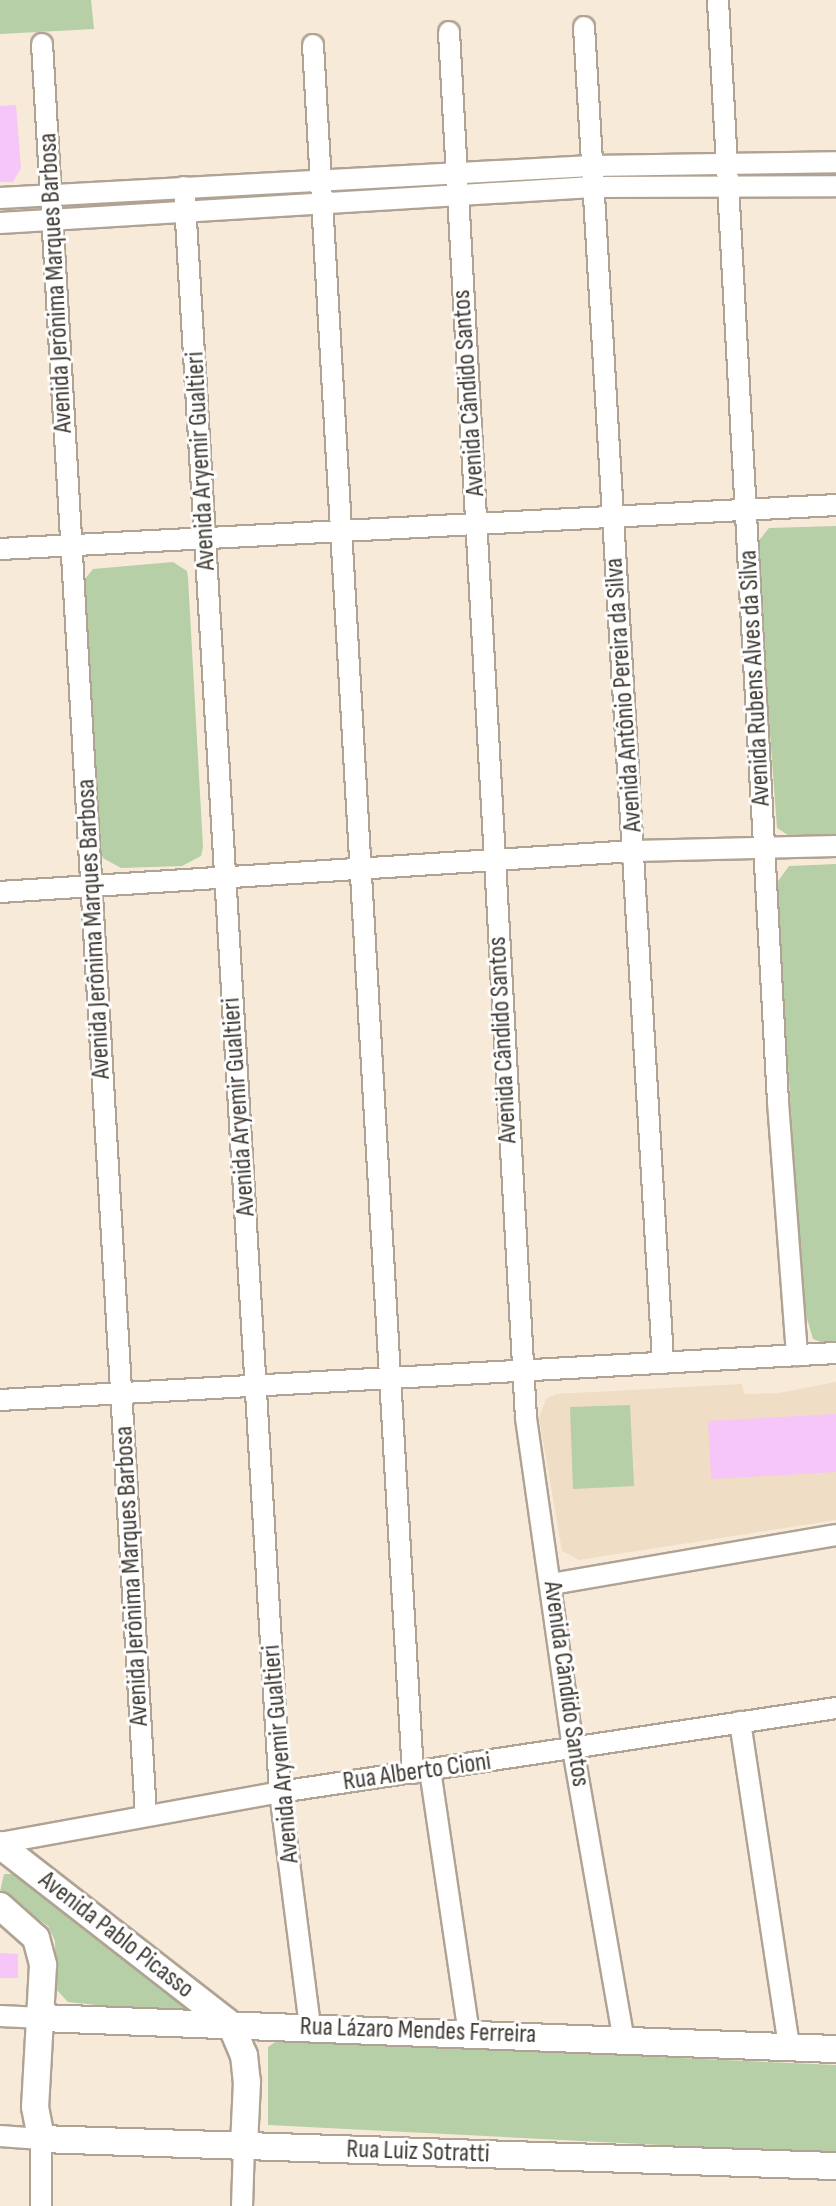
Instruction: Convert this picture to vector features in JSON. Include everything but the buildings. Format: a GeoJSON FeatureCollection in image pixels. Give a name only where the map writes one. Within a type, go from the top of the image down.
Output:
{"type":"FeatureCollection","features":[{"type":"Feature","properties":{"kind":"main road","name":"Avenida Pablo Picasso"},"geometry":{"type":"LineString","coordinates":[[0,1844],[231,2025]]}},
{"type":"Feature","properties":{"kind":"main road","name":"Avenida Pablo Picasso"},"geometry":{"type":"LineString","coordinates":[[0,1906],[36,1938],[43,1965],[35,2107],[41,2139]]}},
{"type":"Feature","properties":{"kind":"main road","name":"Rua Lázaro Mendes Ferreira"},"geometry":{"type":"LineString","coordinates":[[42,2018],[310,2026],[836,2049]]}},
{"type":"Feature","properties":{"kind":"main road"},"geometry":{"type":"LineString","coordinates":[[231,2025],[244,2055],[247,2082],[244,2146]]}},
{"type":"Feature","properties":{"kind":"main road","name":"Rua Luiz Sotratti"},"geometry":{"type":"LineString","coordinates":[[41,2139],[836,2166]]}},
{"type":"Feature","properties":{"kind":"street","name":"Avenida Rubens Alves da Silva"},"geometry":{"type":"LineString","coordinates":[[718,1],[764,848],[797,1355]]}},
{"type":"Feature","properties":{"kind":"street","name":"Avenida Antônio Pereira da Silva"},"geometry":{"type":"LineString","coordinates":[[584,27],[663,1362]]}},
{"type":"Feature","properties":{"kind":"street","name":"Avenida Cândido Santos"},"geometry":{"type":"LineString","coordinates":[[449,32],[455,195],[478,522],[492,860],[523,1371],[573,1749],[624,2040]]}},
{"type":"Feature","properties":{"kind":"street","name":"Avenida Jerônima Marques Barbosa"},"geometry":{"type":"LineString","coordinates":[[42,44],[146,1815]]}},
{"type":"Feature","properties":{"kind":"street"},"geometry":{"type":"LineString","coordinates":[[313,45],[342,530],[358,869],[391,1378],[422,1771],[469,2033]]}},
{"type":"Feature","properties":{"kind":"street"},"geometry":{"type":"LineString","coordinates":[[0,198],[591,166],[725,167],[836,162]]}},
{"type":"Feature","properties":{"kind":"street"},"geometry":{"type":"LineString","coordinates":[[0,223],[186,208],[592,187],[726,191],[836,186]]}},
{"type":"Feature","properties":{"kind":"street","name":"Avenida Aryemir Gualtieri"},"geometry":{"type":"LineString","coordinates":[[184,187],[280,1792],[310,2026]]}},
{"type":"Feature","properties":{"kind":"street"},"geometry":{"type":"LineString","coordinates":[[0,549],[836,505]]}},
{"type":"Feature","properties":{"kind":"street"},"geometry":{"type":"LineString","coordinates":[[0,892],[634,851],[836,846]]}},
{"type":"Feature","properties":{"kind":"street"},"geometry":{"type":"LineString","coordinates":[[0,1400],[836,1353]]}},
{"type":"Feature","properties":{"kind":"street"},"geometry":{"type":"LineString","coordinates":[[552,1584],[836,1535]]}},
{"type":"Feature","properties":{"kind":"street","name":"Rua Alberto Cioni"},"geometry":{"type":"LineString","coordinates":[[0,1844],[280,1792],[836,1708]]}},
{"type":"Feature","properties":{"kind":"street"},"geometry":{"type":"LineString","coordinates":[[740,1722],[789,2047]]}},
{"type":"Feature","properties":{"kind":"street","name":"Rua Lázaro Mendes Ferreira"},"geometry":{"type":"LineString","coordinates":[[0,2016],[42,2018]]}},
{"type":"Feature","properties":{"kind":"street","name":"Rua Luiz Sotratti"},"geometry":{"type":"LineString","coordinates":[[0,2136],[41,2139]]}},
{"type":"Feature","properties":{"kind":"street"},"geometry":{"type":"LineString","coordinates":[[41,2139],[41,2206]]}},
{"type":"Feature","properties":{"kind":"street"},"geometry":{"type":"LineString","coordinates":[[242,2206],[244,2146]]}},
{"type":"Feature","properties":{"kind":"shaded area"},"geometry":{"type":"Polygon","coordinates":[[[836,1382],[836,1520],[579,1560],[562,1551],[539,1417],[546,1399],[556,1394],[742,1384],[744,1394],[779,1393],[836,1382]]]}},
{"type":"Feature","properties":{"kind":"green space"},"geometry":{"type":"Polygon","coordinates":[[[0,0],[91,0],[94,29],[0,34],[0,0]]]}},
{"type":"Feature","properties":{"kind":"green space"},"geometry":{"type":"Polygon","coordinates":[[[836,526],[836,838],[794,839],[777,828],[756,544],[769,528],[836,526]]]}},
{"type":"Feature","properties":{"kind":"green space"},"geometry":{"type":"Polygon","coordinates":[[[173,562],[187,571],[188,578],[203,847],[201,856],[182,866],[121,868],[103,858],[99,847],[80,585],[93,569],[173,562]]]}},
{"type":"Feature","properties":{"kind":"green space"},"geometry":{"type":"Polygon","coordinates":[[[836,864],[836,1348],[813,1339],[804,1308],[776,884],[789,866],[836,864]]]}},
{"type":"Feature","properties":{"kind":"green space"},"geometry":{"type":"Polygon","coordinates":[[[630,1405],[634,1486],[573,1489],[570,1407],[630,1405]]]}},
{"type":"Feature","properties":{"kind":"green space"},"geometry":{"type":"Polygon","coordinates":[[[4,1874],[12,1874],[179,1998],[193,2009],[190,2015],[68,2002],[56,1989],[55,1941],[48,1926],[0,1892],[4,1874]]]}},
{"type":"Feature","properties":{"kind":"green space"},"geometry":{"type":"Polygon","coordinates":[[[278,2040],[836,2065],[836,2154],[268,2125],[268,2047],[278,2040]]]}}]}
